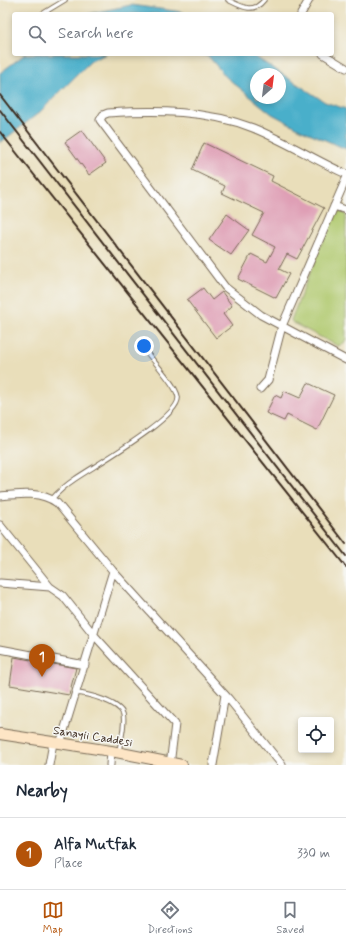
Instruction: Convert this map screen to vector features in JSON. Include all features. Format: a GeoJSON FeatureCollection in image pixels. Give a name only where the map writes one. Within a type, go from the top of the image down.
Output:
{"type":"FeatureCollection","features":[{"type":"Feature","properties":{"kind":"street"},"geometry":{"type":"LineString","coordinates":[[302,12],[309,0]]}},
{"type":"Feature","properties":{"kind":"street"},"geometry":{"type":"LineString","coordinates":[[326,56],[346,68]]}},
{"type":"Feature","properties":{"kind":"street"},"geometry":{"type":"LineString","coordinates":[[346,174],[252,128],[212,116],[158,110],[108,113],[103,115],[100,120],[225,288],[261,315],[346,360]]}},
{"type":"Feature","properties":{"kind":"street"},"geometry":{"type":"LineString","coordinates":[[260,388],[268,380],[282,326],[346,179]]}},
{"type":"Feature","properties":{"kind":"street"},"geometry":{"type":"LineString","coordinates":[[334,206],[346,210]]}},
{"type":"Feature","properties":{"kind":"street"},"geometry":{"type":"LineString","coordinates":[[0,496],[36,495],[52,499],[63,509],[114,571],[225,695],[282,765]]}},
{"type":"Feature","properties":{"kind":"street"},"geometry":{"type":"LineString","coordinates":[[0,526],[50,587],[63,596],[94,634],[175,724],[170,764]]}},
{"type":"Feature","properties":{"kind":"street"},"geometry":{"type":"LineString","coordinates":[[49,765],[76,693],[114,571]]}},
{"type":"Feature","properties":{"kind":"street"},"geometry":{"type":"LineString","coordinates":[[0,582],[50,587]]}},
{"type":"Feature","properties":{"kind":"street"},"geometry":{"type":"LineString","coordinates":[[0,649],[85,665]]}},
{"type":"Feature","properties":{"kind":"street"},"geometry":{"type":"LineString","coordinates":[[213,765],[225,695]]}},
{"type":"Feature","properties":{"kind":"street","name":"Sanayii Caddesi"},"geometry":{"type":"LineString","coordinates":[[0,734],[56,744],[115,752],[170,764],[182,765]]}},
{"type":"Feature","properties":{"kind":"street"},"geometry":{"type":"LineString","coordinates":[[110,765],[115,752]]}},
{"type":"Feature","properties":{"kind":"lane"},"geometry":{"type":"LineString","coordinates":[[45,12],[65,0]]}},
{"type":"Feature","properties":{"kind":"lane"},"geometry":{"type":"LineString","coordinates":[[228,0],[243,8],[250,9],[256,7],[264,0]]}},
{"type":"Feature","properties":{"kind":"lane"},"geometry":{"type":"LineString","coordinates":[[52,499],[76,478],[116,454],[159,422],[176,406],[178,397],[174,387],[139,343]]}},
{"type":"Feature","properties":{"kind":"lane"},"geometry":{"type":"LineString","coordinates":[[76,693],[94,695],[119,709],[123,714],[123,722],[115,752]]}},
{"type":"Feature","properties":{"kind":"green space"},"geometry":{"type":"Polygon","coordinates":[[[336,210],[346,214],[346,339],[344,343],[338,346],[293,323],[291,320],[336,210]]]}},
{"type":"Feature","properties":{"kind":"water"},"geometry":{"type":"Polygon","coordinates":[[[131,5],[182,12],[98,12],[131,5]]]}},
{"type":"Feature","properties":{"kind":"water"},"geometry":{"type":"Polygon","coordinates":[[[22,56],[102,56],[91,61],[40,112],[0,143],[0,73],[22,56]]]}},
{"type":"Feature","properties":{"kind":"water"},"geometry":{"type":"Polygon","coordinates":[[[206,56],[254,56],[273,68],[250,68],[250,96],[226,77],[209,57],[206,56]]]}},
{"type":"Feature","properties":{"kind":"water"},"geometry":{"type":"Polygon","coordinates":[[[286,77],[325,102],[346,109],[346,149],[302,130],[272,114],[260,104],[286,104],[286,77]]]}},
{"type":"Feature","properties":{"kind":"building"},"geometry":{"type":"Polygon","coordinates":[[[82,130],[106,163],[89,175],[65,142],[82,130]]]}},
{"type":"Feature","properties":{"kind":"building"},"geometry":{"type":"Polygon","coordinates":[[[204,143],[273,176],[271,181],[324,208],[297,259],[287,254],[279,269],[289,274],[276,298],[238,279],[251,254],[267,262],[275,247],[252,235],[264,213],[222,193],[225,186],[192,170],[204,143]]]}},
{"type":"Feature","properties":{"kind":"building"},"geometry":{"type":"Polygon","coordinates":[[[227,214],[249,230],[231,255],[209,240],[227,214]]]}},
{"type":"Feature","properties":{"kind":"building"},"geometry":{"type":"Polygon","coordinates":[[[203,288],[212,300],[222,292],[232,306],[223,314],[232,326],[216,338],[187,300],[203,288]]]}},
{"type":"Feature","properties":{"kind":"building"},"geometry":{"type":"Polygon","coordinates":[[[308,383],[334,395],[317,430],[287,415],[284,421],[266,413],[275,395],[281,398],[284,391],[300,398],[308,383]]]}},
{"type":"Feature","properties":{"kind":"building"},"geometry":{"type":"Polygon","coordinates":[[[14,657],[76,668],[69,695],[10,685],[14,657]]]}},
{"type":"Feature","properties":{"kind":"railway"},"geometry":{"type":"LineString","coordinates":[[0,95],[346,544]]}},
{"type":"Feature","properties":{"kind":"railway"},"geometry":{"type":"LineString","coordinates":[[0,110],[346,556]]}},
{"type":"Feature","properties":{"kind":"railway"},"geometry":{"type":"LineString","coordinates":[[0,132],[346,567]]}},
{"type":"Feature","properties":{"kind":"place","name":"Alfa Mutfak"},"geometry":{"type":"Point","coordinates":[42,677]}}]}
